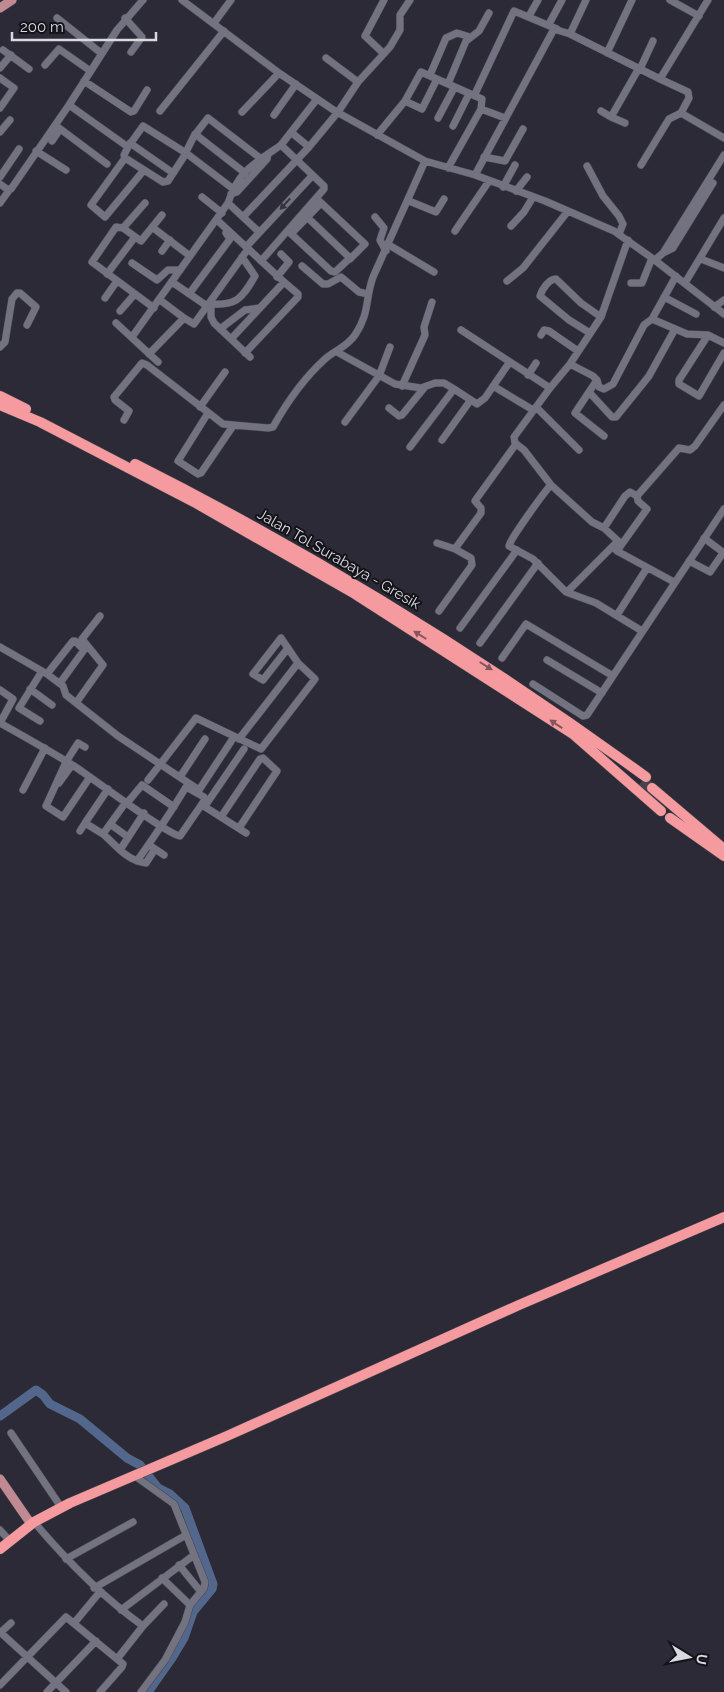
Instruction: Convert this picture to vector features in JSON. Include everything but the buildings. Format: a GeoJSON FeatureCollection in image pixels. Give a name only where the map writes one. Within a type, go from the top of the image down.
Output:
{"type":"FeatureCollection","features":[{"type":"Feature","properties":{"kind":"highway","name":"Jalan Tol Surabaya - Gresik"},"geometry":{"type":"LineString","coordinates":[[0,396],[198,496],[320,562],[506,679],[644,779],[466,664],[315,570],[186,498],[40,422],[0,405]]}},
{"type":"Feature","properties":{"kind":"highway","name":"Jalan Tol Surabaya - Gresik"},"geometry":{"type":"LineString","coordinates":[[573,734],[661,811]]}},
{"type":"Feature","properties":{"kind":"highway"},"geometry":{"type":"LineString","coordinates":[[724,843],[654,786],[724,849]]}},
{"type":"Feature","properties":{"kind":"highway"},"geometry":{"type":"LineString","coordinates":[[670,818],[724,856]]}},
{"type":"Feature","properties":{"kind":"highway"},"geometry":{"type":"LineString","coordinates":[[0,1549],[32,1523],[61,1507],[228,1436],[519,1305],[724,1217]]}},
{"type":"Feature","properties":{"kind":"main road"},"geometry":{"type":"LineString","coordinates":[[0,8],[12,0]]}},
{"type":"Feature","properties":{"kind":"main road"},"geometry":{"type":"LineString","coordinates":[[0,1479],[32,1523]]}},
{"type":"Feature","properties":{"kind":"street"},"geometry":{"type":"LineString","coordinates":[[52,141],[68,105],[89,70],[125,18],[143,0]]}},
{"type":"Feature","properties":{"kind":"street"},"geometry":{"type":"LineString","coordinates":[[182,0],[279,74],[377,135],[425,161],[475,175],[568,211],[619,234],[724,314]]}},
{"type":"Feature","properties":{"kind":"street"},"geometry":{"type":"LineString","coordinates":[[214,23],[231,0]]}},
{"type":"Feature","properties":{"kind":"street"},"geometry":{"type":"LineString","coordinates":[[382,52],[365,36],[384,0]]}},
{"type":"Feature","properties":{"kind":"street"},"geometry":{"type":"LineString","coordinates":[[243,217],[308,147],[338,112],[358,82],[382,52],[390,47],[400,30],[400,15],[410,0]]}},
{"type":"Feature","properties":{"kind":"street"},"geometry":{"type":"LineString","coordinates":[[528,16],[538,0]]}},
{"type":"Feature","properties":{"kind":"street"},"geometry":{"type":"LineString","coordinates":[[549,24],[562,0]]}},
{"type":"Feature","properties":{"kind":"street"},"geometry":{"type":"LineString","coordinates":[[570,34],[586,0]]}},
{"type":"Feature","properties":{"kind":"street"},"geometry":{"type":"LineString","coordinates":[[607,53],[632,0]]}},
{"type":"Feature","properties":{"kind":"street"},"geometry":{"type":"LineString","coordinates":[[670,0],[699,16]]}},
{"type":"Feature","properties":{"kind":"street"},"geometry":{"type":"LineString","coordinates":[[660,79],[708,0]]}},
{"type":"Feature","properties":{"kind":"street"},"geometry":{"type":"LineString","coordinates":[[453,126],[472,94],[514,11],[549,24],[688,92],[689,98],[681,113],[670,119],[640,165]]}},
{"type":"Feature","properties":{"kind":"street"},"geometry":{"type":"LineString","coordinates":[[438,118],[470,37],[479,31],[489,13]]}},
{"type":"Feature","properties":{"kind":"street"},"geometry":{"type":"LineString","coordinates":[[57,18],[101,53]]}},
{"type":"Feature","properties":{"kind":"street"},"geometry":{"type":"LineString","coordinates":[[125,18],[142,37],[131,52]]}},
{"type":"Feature","properties":{"kind":"street"},"geometry":{"type":"LineString","coordinates":[[475,175],[551,32],[557,29]]}},
{"type":"Feature","properties":{"kind":"street"},"geometry":{"type":"LineString","coordinates":[[160,111],[224,31]]}},
{"type":"Feature","properties":{"kind":"street"},"geometry":{"type":"LineString","coordinates":[[430,76],[446,38],[457,33],[470,37]]}},
{"type":"Feature","properties":{"kind":"street"},"geometry":{"type":"LineString","coordinates":[[611,117],[640,69],[653,41]]}},
{"type":"Feature","properties":{"kind":"street"},"geometry":{"type":"LineString","coordinates":[[45,65],[58,49],[89,70]]}},
{"type":"Feature","properties":{"kind":"street"},"geometry":{"type":"LineString","coordinates":[[3,50],[29,69]]}},
{"type":"Feature","properties":{"kind":"street"},"geometry":{"type":"LineString","coordinates":[[0,68],[11,55]]}},
{"type":"Feature","properties":{"kind":"street"},"geometry":{"type":"LineString","coordinates":[[326,58],[358,82]]}},
{"type":"Feature","properties":{"kind":"street"},"geometry":{"type":"LineString","coordinates":[[377,135],[405,101],[419,72],[472,94],[482,99],[481,109],[448,168]]}},
{"type":"Feature","properties":{"kind":"street"},"geometry":{"type":"LineString","coordinates":[[242,112],[279,74]]}},
{"type":"Feature","properties":{"kind":"street"},"geometry":{"type":"LineString","coordinates":[[0,78],[14,88],[0,108]]}},
{"type":"Feature","properties":{"kind":"street"},"geometry":{"type":"LineString","coordinates":[[405,101],[422,109],[437,79]]}},
{"type":"Feature","properties":{"kind":"street"},"geometry":{"type":"LineString","coordinates":[[84,81],[131,112],[134,111],[147,90]]}},
{"type":"Feature","properties":{"kind":"street"},"geometry":{"type":"LineString","coordinates":[[274,115],[296,84]]}},
{"type":"Feature","properties":{"kind":"street"},"geometry":{"type":"LineString","coordinates":[[132,337],[222,213],[232,191],[245,173],[260,158],[281,145],[318,99]]}},
{"type":"Feature","properties":{"kind":"street"},"geometry":{"type":"LineString","coordinates":[[68,105],[173,173]]}},
{"type":"Feature","properties":{"kind":"street"},"geometry":{"type":"LineString","coordinates":[[481,109],[505,118]]}},
{"type":"Feature","properties":{"kind":"street"},"geometry":{"type":"LineString","coordinates":[[601,111],[625,123]]}},
{"type":"Feature","properties":{"kind":"street"},"geometry":{"type":"LineString","coordinates":[[681,113],[724,138]]}},
{"type":"Feature","properties":{"kind":"street"},"geometry":{"type":"LineString","coordinates":[[260,158],[209,118],[206,118],[195,134],[186,153],[165,183],[124,155],[143,126],[186,153],[232,191],[236,192],[267,159],[268,154]]}},
{"type":"Feature","properties":{"kind":"street"},"geometry":{"type":"LineString","coordinates":[[0,131],[10,120]]}},
{"type":"Feature","properties":{"kind":"street"},"geometry":{"type":"LineString","coordinates":[[0,203],[36,151],[58,127]]}},
{"type":"Feature","properties":{"kind":"street"},"geometry":{"type":"LineString","coordinates":[[58,127],[107,164]]}},
{"type":"Feature","properties":{"kind":"street"},"geometry":{"type":"LineString","coordinates":[[484,157],[505,161],[523,129]]}},
{"type":"Feature","properties":{"kind":"street"},"geometry":{"type":"LineString","coordinates":[[292,133],[308,147]]}},
{"type":"Feature","properties":{"kind":"street"},"geometry":{"type":"LineString","coordinates":[[195,134],[245,173]]}},
{"type":"Feature","properties":{"kind":"street"},"geometry":{"type":"LineString","coordinates":[[261,260],[307,217],[319,201],[325,188],[281,145]]}},
{"type":"Feature","properties":{"kind":"street"},"geometry":{"type":"LineString","coordinates":[[0,177],[19,149]]}},
{"type":"Feature","properties":{"kind":"street"},"geometry":{"type":"LineString","coordinates":[[36,151],[66,170]]}},
{"type":"Feature","properties":{"kind":"street"},"geometry":{"type":"LineString","coordinates":[[632,283],[642,284],[654,259],[667,252],[724,155]]}},
{"type":"Feature","properties":{"kind":"street"},"geometry":{"type":"LineString","coordinates":[[126,158],[91,205],[105,217],[144,170]]}},
{"type":"Feature","properties":{"kind":"street"},"geometry":{"type":"LineString","coordinates":[[124,420],[129,412],[114,397],[142,363],[147,364],[223,424],[273,427],[317,367],[338,352],[355,335],[367,310],[368,294],[373,277],[388,248],[425,161]]}},
{"type":"Feature","properties":{"kind":"street"},"geometry":{"type":"LineString","coordinates":[[503,187],[515,165]]}},
{"type":"Feature","properties":{"kind":"street"},"geometry":{"type":"LineString","coordinates":[[587,166],[623,224],[619,234]]}},
{"type":"Feature","properties":{"kind":"street"},"geometry":{"type":"LineString","coordinates":[[160,300],[194,324],[259,232],[312,176]]}},
{"type":"Feature","properties":{"kind":"street"},"geometry":{"type":"LineString","coordinates":[[516,191],[527,177]]}},
{"type":"Feature","properties":{"kind":"street"},"geometry":{"type":"LineString","coordinates":[[454,231],[489,181]]}},
{"type":"Feature","properties":{"kind":"street"},"geometry":{"type":"LineString","coordinates":[[681,229],[713,183]]}},
{"type":"Feature","properties":{"kind":"street"},"geometry":{"type":"LineString","coordinates":[[0,184],[10,189]]}},
{"type":"Feature","properties":{"kind":"street"},"geometry":{"type":"LineString","coordinates":[[202,197],[222,213]]}},
{"type":"Feature","properties":{"kind":"street"},"geometry":{"type":"LineString","coordinates":[[511,226],[524,212],[533,197]]}},
{"type":"Feature","properties":{"kind":"street"},"geometry":{"type":"LineString","coordinates":[[409,201],[436,212],[444,199]]}},
{"type":"Feature","properties":{"kind":"street"},"geometry":{"type":"LineString","coordinates":[[290,233],[319,201]]}},
{"type":"Feature","properties":{"kind":"street"},"geometry":{"type":"LineString","coordinates":[[290,233],[332,272],[350,259],[365,244],[319,201]]}},
{"type":"Feature","properties":{"kind":"street"},"geometry":{"type":"LineString","coordinates":[[123,228],[145,203]]}},
{"type":"Feature","properties":{"kind":"street"},"geometry":{"type":"LineString","coordinates":[[228,203],[259,232]]}},
{"type":"Feature","properties":{"kind":"street"},"geometry":{"type":"LineString","coordinates":[[507,281],[523,268],[568,211]]}},
{"type":"Feature","properties":{"kind":"street"},"geometry":{"type":"LineString","coordinates":[[154,308],[134,295],[92,260],[116,227],[123,228],[141,241],[162,216]]}},
{"type":"Feature","properties":{"kind":"street"},"geometry":{"type":"LineString","coordinates":[[307,217],[350,259]]}},
{"type":"Feature","properties":{"kind":"street"},"geometry":{"type":"LineString","coordinates":[[375,217],[384,228],[380,240],[388,248],[434,272]]}},
{"type":"Feature","properties":{"kind":"street"},"geometry":{"type":"LineString","coordinates":[[685,283],[724,218]]}},
{"type":"Feature","properties":{"kind":"street"},"geometry":{"type":"LineString","coordinates":[[209,305],[211,319],[248,355],[299,296],[216,221]]}},
{"type":"Feature","properties":{"kind":"street"},"geometry":{"type":"LineString","coordinates":[[189,294],[230,239],[216,221]]}},
{"type":"Feature","properties":{"kind":"street"},"geometry":{"type":"LineString","coordinates":[[152,227],[190,256]]}},
{"type":"Feature","properties":{"kind":"street"},"geometry":{"type":"LineString","coordinates":[[107,274],[135,237]]}},
{"type":"Feature","properties":{"kind":"street"},"geometry":{"type":"LineString","coordinates":[[162,251],[170,240]]}},
{"type":"Feature","properties":{"kind":"street"},"geometry":{"type":"LineString","coordinates":[[618,541],[604,528],[592,522],[551,485],[524,450],[516,444],[514,436],[570,364],[601,317],[628,240]]}},
{"type":"Feature","properties":{"kind":"street"},"geometry":{"type":"LineString","coordinates":[[277,277],[289,262],[281,254]]}},
{"type":"Feature","properties":{"kind":"street"},"geometry":{"type":"LineString","coordinates":[[172,282],[209,305],[227,305],[236,302],[254,277],[254,273],[242,257]]}},
{"type":"Feature","properties":{"kind":"street"},"geometry":{"type":"LineString","coordinates":[[701,259],[724,268]]}},
{"type":"Feature","properties":{"kind":"street"},"geometry":{"type":"LineString","coordinates":[[132,262],[156,280],[168,270],[180,270]]}},
{"type":"Feature","properties":{"kind":"street"},"geometry":{"type":"LineString","coordinates":[[302,266],[323,284],[328,284],[341,276],[359,292],[368,294]]}},
{"type":"Feature","properties":{"kind":"street"},"geometry":{"type":"LineString","coordinates":[[570,364],[593,376],[597,380],[599,387],[604,389],[614,384],[644,325],[652,319],[676,276]]}},
{"type":"Feature","properties":{"kind":"street"},"geometry":{"type":"LineString","coordinates":[[590,333],[552,307],[540,296],[540,293],[550,281],[556,279],[581,304],[601,317]]}},
{"type":"Feature","properties":{"kind":"street"},"geometry":{"type":"LineString","coordinates":[[104,298],[117,281]]}},
{"type":"Feature","properties":{"kind":"street"},"geometry":{"type":"LineString","coordinates":[[231,339],[284,282]]}},
{"type":"Feature","properties":{"kind":"street"},"geometry":{"type":"LineString","coordinates":[[0,347],[5,342],[12,299],[17,293],[20,293],[36,307],[27,324]]}},
{"type":"Feature","properties":{"kind":"street"},"geometry":{"type":"LineString","coordinates":[[120,311],[134,295]]}},
{"type":"Feature","properties":{"kind":"street"},"geometry":{"type":"LineString","coordinates":[[664,297],[696,314]]}},
{"type":"Feature","properties":{"kind":"street"},"geometry":{"type":"LineString","coordinates":[[714,307],[724,300]]}},
{"type":"Feature","properties":{"kind":"street"},"geometry":{"type":"LineString","coordinates":[[402,386],[425,335],[424,327],[432,302]]}},
{"type":"Feature","properties":{"kind":"street"},"geometry":{"type":"LineString","coordinates":[[220,329],[245,310],[259,308]]}},
{"type":"Feature","properties":{"kind":"street"},"geometry":{"type":"LineString","coordinates":[[149,354],[184,318]]}},
{"type":"Feature","properties":{"kind":"street"},"geometry":{"type":"LineString","coordinates":[[652,319],[687,334],[708,335],[724,343]]}},
{"type":"Feature","properties":{"kind":"street"},"geometry":{"type":"LineString","coordinates":[[116,323],[158,362]]}},
{"type":"Feature","properties":{"kind":"street"},"geometry":{"type":"LineString","coordinates":[[589,392],[612,417],[616,417],[649,376],[675,329]]}},
{"type":"Feature","properties":{"kind":"street"},"geometry":{"type":"LineString","coordinates":[[461,330],[550,388]]}},
{"type":"Feature","properties":{"kind":"street"},"geometry":{"type":"LineString","coordinates":[[541,335],[544,330],[549,330],[578,351]]}},
{"type":"Feature","properties":{"kind":"street"},"geometry":{"type":"LineString","coordinates":[[708,335],[679,380],[679,384],[698,396],[724,353]]}},
{"type":"Feature","properties":{"kind":"street"},"geometry":{"type":"LineString","coordinates":[[345,422],[379,376],[390,347]]}},
{"type":"Feature","properties":{"kind":"street"},"geometry":{"type":"LineString","coordinates":[[338,352],[379,376],[402,386],[424,388]]}},
{"type":"Feature","properties":{"kind":"street"},"geometry":{"type":"LineString","coordinates":[[388,408],[399,416],[402,415],[424,388],[435,383],[444,383],[477,404],[485,398],[509,363]]}},
{"type":"Feature","properties":{"kind":"street"},"geometry":{"type":"LineString","coordinates":[[528,375],[536,363]]}},
{"type":"Feature","properties":{"kind":"street"},"geometry":{"type":"LineString","coordinates":[[200,407],[225,372]]}},
{"type":"Feature","properties":{"kind":"street"},"geometry":{"type":"LineString","coordinates":[[597,380],[575,413],[604,436]]}},
{"type":"Feature","properties":{"kind":"street"},"geometry":{"type":"LineString","coordinates":[[493,386],[535,409],[579,450]]}},
{"type":"Feature","properties":{"kind":"street"},"geometry":{"type":"LineString","coordinates":[[410,447],[454,389]]}},
{"type":"Feature","properties":{"kind":"street"},"geometry":{"type":"LineString","coordinates":[[442,440],[470,401]]}},
{"type":"Feature","properties":{"kind":"street"},"geometry":{"type":"LineString","coordinates":[[637,496],[679,448],[690,450],[695,446],[724,405]]}},
{"type":"Feature","properties":{"kind":"street"},"geometry":{"type":"LineString","coordinates":[[208,413],[178,461],[198,474],[201,473],[234,426]]}},
{"type":"Feature","properties":{"kind":"street"},"geometry":{"type":"LineString","coordinates":[[455,549],[481,513],[481,508],[475,501],[516,444]]}},
{"type":"Feature","properties":{"kind":"street"},"geometry":{"type":"LineString","coordinates":[[551,485],[538,499],[535,507],[509,542],[509,546],[538,563],[566,592],[590,600],[642,631]]}},
{"type":"Feature","properties":{"kind":"street"},"geometry":{"type":"LineString","coordinates":[[604,528],[625,496],[630,492],[637,496],[638,501],[647,509],[618,551]]}},
{"type":"Feature","properties":{"kind":"street"},"geometry":{"type":"LineString","coordinates":[[533,684],[585,716],[724,509]]}},
{"type":"Feature","properties":{"kind":"street"},"geometry":{"type":"LineString","coordinates":[[689,561],[710,572],[724,553],[704,538]]}},
{"type":"Feature","properties":{"kind":"street"},"geometry":{"type":"LineString","coordinates":[[618,541],[616,550],[674,582]]}},
{"type":"Feature","properties":{"kind":"street"},"geometry":{"type":"LineString","coordinates":[[566,592],[618,541]]}},
{"type":"Feature","properties":{"kind":"street"},"geometry":{"type":"LineString","coordinates":[[437,543],[455,549],[470,558],[472,564],[439,611]]}},
{"type":"Feature","properties":{"kind":"street"},"geometry":{"type":"LineString","coordinates":[[460,628],[517,550]]}},
{"type":"Feature","properties":{"kind":"street"},"geometry":{"type":"LineString","coordinates":[[480,643],[538,563]]}},
{"type":"Feature","properties":{"kind":"street"},"geometry":{"type":"LineString","coordinates":[[617,615],[647,568]]}},
{"type":"Feature","properties":{"kind":"street"},"geometry":{"type":"LineString","coordinates":[[76,703],[103,665],[82,638],[100,616]]}},
{"type":"Feature","properties":{"kind":"street"},"geometry":{"type":"LineString","coordinates":[[502,658],[526,624],[613,676]]}},
{"type":"Feature","properties":{"kind":"street"},"geometry":{"type":"LineString","coordinates":[[148,780],[196,718],[261,749],[315,679],[298,663],[288,648],[281,638],[253,674],[263,680],[288,648]]}},
{"type":"Feature","properties":{"kind":"street"},"geometry":{"type":"LineString","coordinates":[[40,721],[20,708],[30,689],[75,641],[84,650],[60,683]]}},
{"type":"Feature","properties":{"kind":"street"},"geometry":{"type":"LineString","coordinates":[[0,647],[60,683],[66,695],[118,736],[200,790],[237,738],[298,663]]}},
{"type":"Feature","properties":{"kind":"street"},"geometry":{"type":"LineString","coordinates":[[547,660],[602,693]]}},
{"type":"Feature","properties":{"kind":"street"},"geometry":{"type":"LineString","coordinates":[[30,689],[52,705]]}},
{"type":"Feature","properties":{"kind":"street"},"geometry":{"type":"LineString","coordinates":[[0,690],[13,699],[0,723],[45,748],[180,836],[244,749]]}},
{"type":"Feature","properties":{"kind":"street"},"geometry":{"type":"LineString","coordinates":[[180,777],[205,739]]}},
{"type":"Feature","properties":{"kind":"street"},"geometry":{"type":"LineString","coordinates":[[85,747],[78,743],[69,764],[46,805],[63,817],[90,777]]}},
{"type":"Feature","properties":{"kind":"street"},"geometry":{"type":"LineString","coordinates":[[23,790],[45,748]]}},
{"type":"Feature","properties":{"kind":"street"},"geometry":{"type":"LineString","coordinates":[[221,817],[262,758],[277,771],[239,828]]}},
{"type":"Feature","properties":{"kind":"street"},"geometry":{"type":"LineString","coordinates":[[103,834],[141,785],[174,807]]}},
{"type":"Feature","properties":{"kind":"street"},"geometry":{"type":"LineString","coordinates":[[137,861],[187,786],[205,798],[203,805]]}},
{"type":"Feature","properties":{"kind":"street"},"geometry":{"type":"LineString","coordinates":[[80,831],[108,790]]}},
{"type":"Feature","properties":{"kind":"street"},"geometry":{"type":"LineString","coordinates":[[203,805],[246,833]]}},
{"type":"Feature","properties":{"kind":"street"},"geometry":{"type":"LineString","coordinates":[[120,850],[144,813]]}},
{"type":"Feature","properties":{"kind":"street"},"geometry":{"type":"LineString","coordinates":[[85,823],[103,834],[126,857],[146,863],[156,849]]}},
{"type":"Feature","properties":{"kind":"street"},"geometry":{"type":"LineString","coordinates":[[110,824],[128,837]]}},
{"type":"Feature","properties":{"kind":"street"},"geometry":{"type":"LineString","coordinates":[[148,845],[164,855]]}},
{"type":"Feature","properties":{"kind":"street"},"geometry":{"type":"LineString","coordinates":[[11,1433],[61,1507]]}},
{"type":"Feature","properties":{"kind":"street"},"geometry":{"type":"LineString","coordinates":[[140,1692],[165,1660],[185,1622],[190,1605],[201,1592],[205,1582],[174,1504],[142,1472]]}},
{"type":"Feature","properties":{"kind":"street"},"geometry":{"type":"LineString","coordinates":[[66,1560],[133,1522]]}},
{"type":"Feature","properties":{"kind":"street"},"geometry":{"type":"LineString","coordinates":[[32,1523],[97,1590],[143,1626]]}},
{"type":"Feature","properties":{"kind":"street"},"geometry":{"type":"LineString","coordinates":[[0,1530],[10,1540]]}},
{"type":"Feature","properties":{"kind":"street"},"geometry":{"type":"LineString","coordinates":[[75,1622],[97,1590],[186,1535]]}},
{"type":"Feature","properties":{"kind":"street"},"geometry":{"type":"LineString","coordinates":[[121,1610],[194,1555]]}},
{"type":"Feature","properties":{"kind":"street"},"geometry":{"type":"LineString","coordinates":[[179,1565],[201,1592]]}},
{"type":"Feature","properties":{"kind":"street"},"geometry":{"type":"LineString","coordinates":[[162,1578],[190,1605]]}},
{"type":"Feature","properties":{"kind":"street"},"geometry":{"type":"LineString","coordinates":[[117,1659],[143,1626],[164,1604]]}},
{"type":"Feature","properties":{"kind":"street"},"geometry":{"type":"LineString","coordinates":[[0,1685],[29,1658],[66,1617],[75,1622],[123,1664],[100,1692]]}},
{"type":"Feature","properties":{"kind":"street"},"geometry":{"type":"LineString","coordinates":[[11,1623],[0,1632],[66,1692]]}},
{"type":"Feature","properties":{"kind":"street"},"geometry":{"type":"LineString","coordinates":[[47,1692],[96,1641]]}},
{"type":"Feature","properties":{"kind":"waterway"},"geometry":{"type":"LineString","coordinates":[[0,1416],[36,1390],[50,1404],[80,1419],[127,1458],[140,1465],[158,1488],[170,1494],[185,1508],[213,1584],[212,1589],[193,1612],[184,1638],[148,1692]]}},
{"type":"Feature","properties":{"kind":"tunnel"},"geometry":{"type":"LineString","coordinates":[[642,781],[652,788]]}}]}
